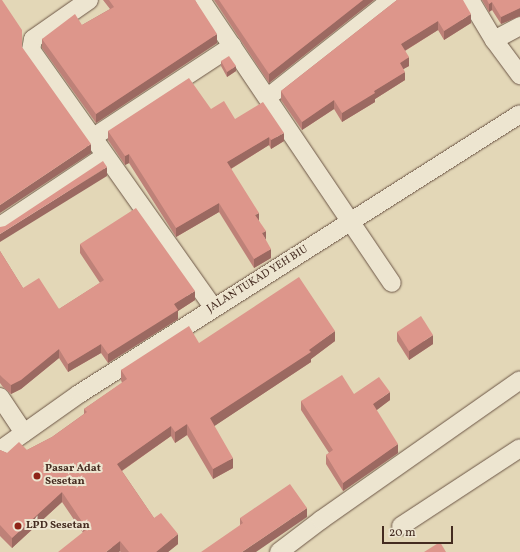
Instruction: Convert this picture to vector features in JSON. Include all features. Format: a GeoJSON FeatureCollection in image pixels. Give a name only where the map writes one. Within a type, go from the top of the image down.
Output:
{"type":"FeatureCollection","features":[{"type":"Feature","properties":{"kind":"street"},"geometry":{"type":"LineString","coordinates":[[89,0],[33,39],[31,50],[213,307]]}},
{"type":"Feature","properties":{"kind":"street"},"geometry":{"type":"LineString","coordinates":[[201,0],[353,222],[392,283]]}},
{"type":"Feature","properties":{"kind":"street"},"geometry":{"type":"LineString","coordinates":[[268,97],[391,0]]}},
{"type":"Feature","properties":{"kind":"street"},"geometry":{"type":"LineString","coordinates":[[470,0],[494,40],[520,75]]}},
{"type":"Feature","properties":{"kind":"street"},"geometry":{"type":"LineString","coordinates":[[494,40],[520,26]]}},
{"type":"Feature","properties":{"kind":"street"},"geometry":{"type":"LineString","coordinates":[[92,138],[232,46]]}},
{"type":"Feature","properties":{"kind":"street","name":"JALAN TUKAD YEH BIU"},"geometry":{"type":"LineString","coordinates":[[0,450],[79,394],[213,307],[353,222],[440,163],[520,114]]}},
{"type":"Feature","properties":{"kind":"street"},"geometry":{"type":"LineString","coordinates":[[0,226],[106,156]]}},
{"type":"Feature","properties":{"kind":"street"},"geometry":{"type":"LineString","coordinates":[[279,552],[321,520],[520,380]]}},
{"type":"Feature","properties":{"kind":"street"},"geometry":{"type":"LineString","coordinates":[[0,397],[24,433]]}},
{"type":"Feature","properties":{"kind":"street"},"geometry":{"type":"LineString","coordinates":[[402,526],[520,448]]}},
{"type":"Feature","properties":{"kind":"building"},"geometry":{"type":"Polygon","coordinates":[[[0,0],[2,0],[22,30],[22,47],[91,144],[0,205],[0,0]]]}},
{"type":"Feature","properties":{"kind":"building"},"geometry":{"type":"Polygon","coordinates":[[[109,0],[195,0],[217,34],[96,114],[42,39],[75,14],[82,25],[114,7],[109,0]]]}},
{"type":"Feature","properties":{"kind":"building"},"geometry":{"type":"Polygon","coordinates":[[[219,0],[363,0],[269,74],[219,0]]]}},
{"type":"Feature","properties":{"kind":"building"},"geometry":{"type":"Polygon","coordinates":[[[397,0],[463,0],[471,14],[444,31],[438,21],[401,44],[409,57],[400,63],[405,72],[374,91],[375,93],[342,113],[334,100],[302,122],[281,91],[397,0]]]}},
{"type":"Feature","properties":{"kind":"building"},"geometry":{"type":"Polygon","coordinates":[[[487,0],[520,0],[520,8],[501,17],[492,2],[489,4],[487,0]]]}},
{"type":"Feature","properties":{"kind":"building"},"geometry":{"type":"Polygon","coordinates":[[[229,56],[236,66],[227,72],[221,61],[229,56]]]}},
{"type":"Feature","properties":{"kind":"building"},"geometry":{"type":"Polygon","coordinates":[[[189,78],[211,109],[224,101],[235,119],[263,102],[284,133],[271,140],[269,137],[227,162],[259,213],[255,215],[266,231],[262,233],[271,249],[254,259],[219,203],[176,228],[129,154],[125,156],[108,131],[189,78]]]}},
{"type":"Feature","properties":{"kind":"building"},"geometry":{"type":"Polygon","coordinates":[[[103,161],[107,167],[0,234],[0,227],[5,226],[103,161]]]}},
{"type":"Feature","properties":{"kind":"building"},"geometry":{"type":"Polygon","coordinates":[[[136,208],[195,291],[174,304],[178,310],[108,354],[101,344],[68,364],[59,349],[21,380],[11,385],[0,375],[0,251],[23,288],[39,278],[59,309],[104,280],[80,244],[136,208]]]}},
{"type":"Feature","properties":{"kind":"building"},"geometry":{"type":"Polygon","coordinates":[[[299,277],[335,331],[309,350],[311,352],[210,418],[233,458],[213,469],[187,424],[175,432],[171,426],[117,464],[154,518],[161,513],[178,534],[156,552],[129,552],[120,541],[106,552],[58,552],[87,529],[62,492],[12,538],[0,525],[0,450],[7,453],[19,442],[27,450],[52,437],[87,412],[84,409],[127,379],[121,370],[189,326],[199,343],[299,277]]]}},
{"type":"Feature","properties":{"kind":"building"},"geometry":{"type":"Polygon","coordinates":[[[421,316],[433,335],[409,351],[397,332],[421,316]]]}},
{"type":"Feature","properties":{"kind":"building"},"geometry":{"type":"Polygon","coordinates":[[[342,375],[354,394],[379,377],[390,392],[373,404],[398,444],[343,483],[326,455],[333,450],[301,401],[342,375]]]}},
{"type":"Feature","properties":{"kind":"building"},"geometry":{"type":"Polygon","coordinates":[[[290,484],[307,508],[242,552],[201,552],[243,523],[240,518],[290,484]]]}},
{"type":"Feature","properties":{"kind":"building"},"geometry":{"type":"Polygon","coordinates":[[[440,542],[446,552],[424,552],[440,542]]]}},
{"type":"Feature","properties":{"kind":"place","name":"Pasar Adat Sesetan"},"geometry":{"type":"Point","coordinates":[37,476]}},
{"type":"Feature","properties":{"kind":"place","name":"LPD Sesetan"},"geometry":{"type":"Point","coordinates":[18,526]}}]}
